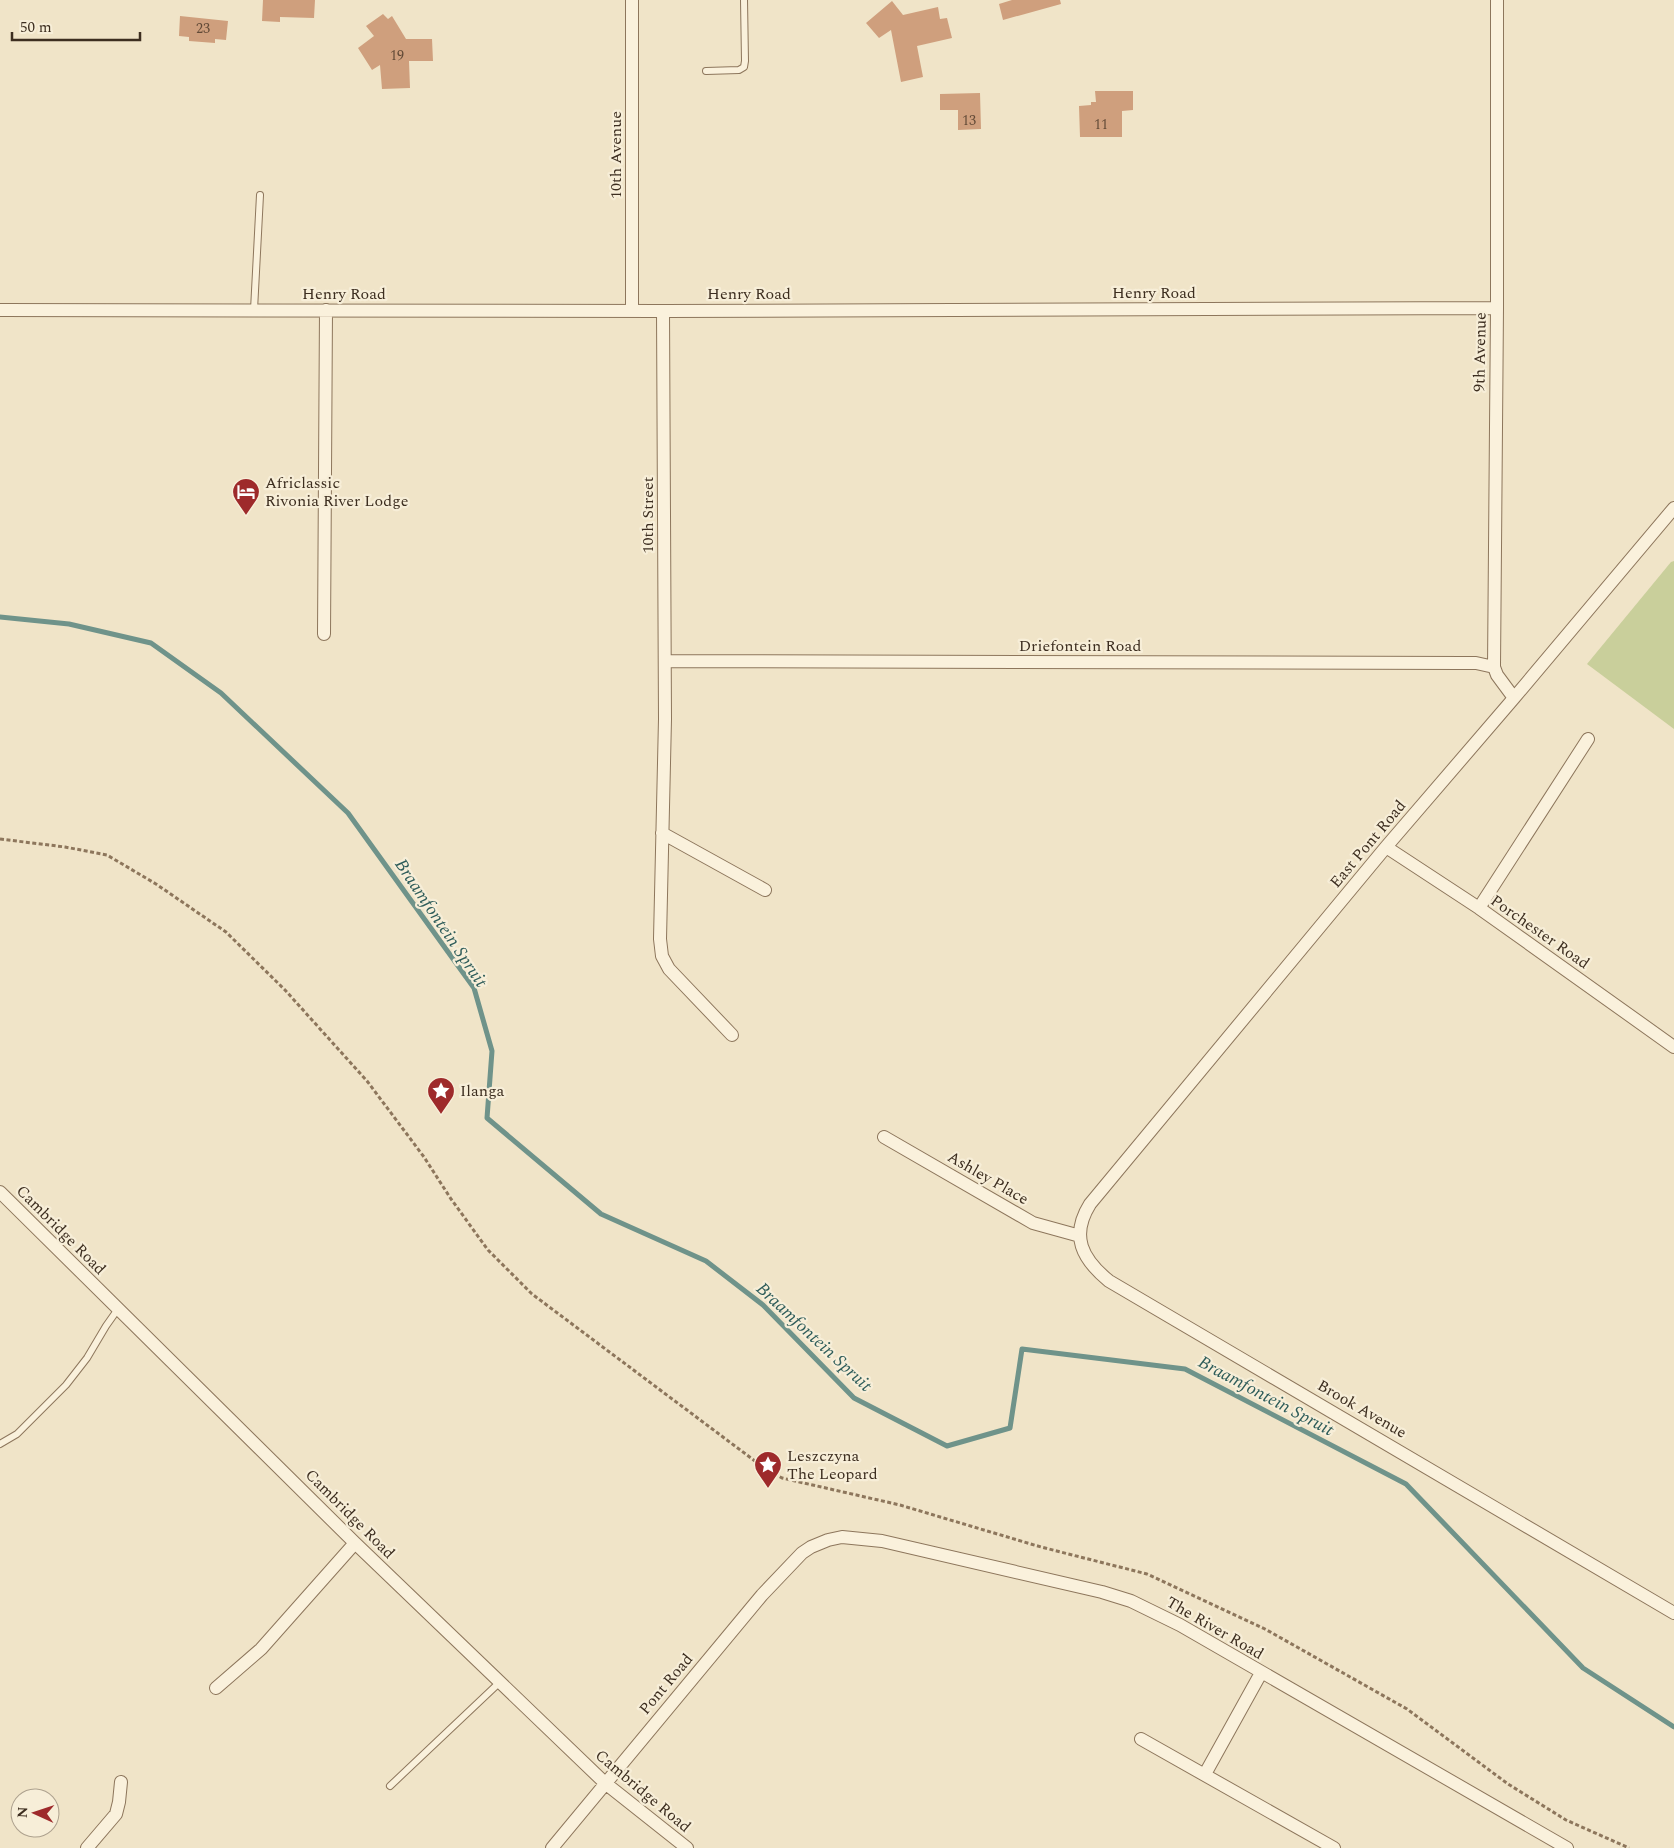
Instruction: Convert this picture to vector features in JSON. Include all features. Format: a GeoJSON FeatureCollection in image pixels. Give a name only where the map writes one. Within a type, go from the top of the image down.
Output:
{"type":"FeatureCollection","features":[{"type":"Feature","properties":{"kind":"street","name":"10th Avenue"},"geometry":{"type":"LineString","coordinates":[[632,0],[632,310]]}},
{"type":"Feature","properties":{"kind":"street","name":"9th Avenue"},"geometry":{"type":"LineString","coordinates":[[1494,667],[1497,0]]}},
{"type":"Feature","properties":{"kind":"street","name":"Henry Road"},"geometry":{"type":"LineString","coordinates":[[0,310],[663,311],[1497,308]]}},
{"type":"Feature","properties":{"kind":"street"},"geometry":{"type":"LineString","coordinates":[[324,634],[326,310]]}},
{"type":"Feature","properties":{"kind":"street","name":"10th Street"},"geometry":{"type":"LineString","coordinates":[[663,311],[665,719],[660,939],[662,956],[669,969],[732,1035]]}},
{"type":"Feature","properties":{"kind":"street","name":"East Pont Road"},"geometry":{"type":"LineString","coordinates":[[1090,1204],[1386,847],[1672,515]]}},
{"type":"Feature","properties":{"kind":"street","name":"Driefontein Road"},"geometry":{"type":"LineString","coordinates":[[665,661],[1476,663],[1494,667]]}},
{"type":"Feature","properties":{"kind":"street"},"geometry":{"type":"LineString","coordinates":[[1494,667],[1497,675],[1514,698]]}},
{"type":"Feature","properties":{"kind":"street"},"geometry":{"type":"LineString","coordinates":[[1479,908],[1588,739]]}},
{"type":"Feature","properties":{"kind":"street"},"geometry":{"type":"LineString","coordinates":[[662,833],[765,890]]}},
{"type":"Feature","properties":{"kind":"street","name":"Porchester Road"},"geometry":{"type":"LineString","coordinates":[[1386,847],[1479,908],[1674,1047]]}},
{"type":"Feature","properties":{"kind":"street","name":"Ashley Place"},"geometry":{"type":"LineString","coordinates":[[884,1137],[1033,1223],[1080,1236]]}},
{"type":"Feature","properties":{"kind":"street","name":"Cambridge Road"},"geometry":{"type":"LineString","coordinates":[[0,1192],[355,1543],[605,1783],[687,1848]]}},
{"type":"Feature","properties":{"kind":"street","name":"Brook Avenue"},"geometry":{"type":"LineString","coordinates":[[1090,1204],[1083,1214],[1080,1225],[1082,1247],[1088,1260],[1109,1281],[1407,1454],[1674,1613]]}},
{"type":"Feature","properties":{"kind":"street","name":"The River Road"},"geometry":{"type":"LineString","coordinates":[[811,1547],[842,1537],[882,1541],[1102,1592],[1131,1601],[1156,1612],[1567,1848]]}},
{"type":"Feature","properties":{"kind":"street"},"geometry":{"type":"LineString","coordinates":[[216,1688],[261,1649],[355,1543]]}},
{"type":"Feature","properties":{"kind":"street","name":"Pont Road"},"geometry":{"type":"LineString","coordinates":[[552,1848],[762,1596],[802,1553],[811,1547]]}},
{"type":"Feature","properties":{"kind":"street"},"geometry":{"type":"LineString","coordinates":[[1205,1774],[1260,1673]]}},
{"type":"Feature","properties":{"kind":"street"},"geometry":{"type":"LineString","coordinates":[[1141,1739],[1334,1848]]}},
{"type":"Feature","properties":{"kind":"street"},"geometry":{"type":"LineString","coordinates":[[87,1848],[116,1814],[121,1782]]}},
{"type":"Feature","properties":{"kind":"lane"},"geometry":{"type":"LineString","coordinates":[[706,71],[739,70],[744,67],[744,0]]}},
{"type":"Feature","properties":{"kind":"lane"},"geometry":{"type":"LineString","coordinates":[[254,310],[260,195]]}},
{"type":"Feature","properties":{"kind":"lane"},"geometry":{"type":"LineString","coordinates":[[0,1444],[17,1434],[66,1385],[87,1358],[118,1309]]}},
{"type":"Feature","properties":{"kind":"lane"},"geometry":{"type":"LineString","coordinates":[[390,1786],[500,1682]]}},
{"type":"Feature","properties":{"kind":"path"},"geometry":{"type":"LineString","coordinates":[[0,839],[65,847],[107,855],[156,884],[226,932],[285,990],[366,1081],[424,1156],[451,1199],[488,1250],[532,1294],[767,1470],[782,1478],[900,1505],[1041,1547],[1147,1574],[1265,1629],[1398,1704],[1508,1784],[1566,1820],[1629,1848]]}},
{"type":"Feature","properties":{"kind":"green space"},"geometry":{"type":"Polygon","coordinates":[[[1674,561],[1674,729],[1587,664],[1671,562],[1674,561]]]}},
{"type":"Feature","properties":{"kind":"building"},"geometry":{"type":"Polygon","coordinates":[[[263,0],[315,0],[314,18],[280,17],[280,22],[262,21],[263,0]]]}},
{"type":"Feature","properties":{"kind":"building"},"geometry":{"type":"Polygon","coordinates":[[[1012,0],[1060,0],[1061,4],[1003,20],[999,4],[1012,0]]]}},
{"type":"Feature","properties":{"kind":"building"},"geometry":{"type":"Polygon","coordinates":[[[892,1],[903,15],[938,7],[940,19],[947,18],[952,38],[917,46],[923,77],[901,82],[891,30],[879,38],[866,23],[892,1]]]}},
{"type":"Feature","properties":{"kind":"building"},"geometry":{"type":"Polygon","coordinates":[[[383,14],[388,19],[392,16],[406,39],[432,39],[433,61],[409,61],[410,88],[382,89],[380,65],[372,70],[358,48],[374,36],[366,26],[383,14]]]}},
{"type":"Feature","properties":{"kind":"building"},"geometry":{"type":"Polygon","coordinates":[[[180,16],[228,21],[226,40],[215,39],[215,43],[189,41],[189,37],[179,36],[180,16]]]}},
{"type":"Feature","properties":{"kind":"building"},"geometry":{"type":"Polygon","coordinates":[[[1095,91],[1133,91],[1133,110],[1122,111],[1122,137],[1080,137],[1079,106],[1091,105],[1091,102],[1096,102],[1095,91]]]}},
{"type":"Feature","properties":{"kind":"building"},"geometry":{"type":"Polygon","coordinates":[[[980,93],[981,129],[958,130],[958,110],[940,110],[940,94],[980,93]]]}},
{"type":"Feature","properties":{"kind":"waterway","name":"Braamfontein Spruit"},"geometry":{"type":"LineString","coordinates":[[0,617],[69,624],[151,643],[221,693],[348,813],[474,988],[492,1051],[487,1118],[601,1214],[706,1261],[763,1305],[854,1398],[947,1446],[1010,1428],[1022,1349],[1185,1369],[1406,1484],[1583,1668],[1674,1727]]}},
{"type":"Feature","properties":{"kind":"place","name":"Africlassic Rivonia River Lodge"},"geometry":{"type":"Point","coordinates":[246,516]}},
{"type":"Feature","properties":{"kind":"place","name":"Ilanga"},"geometry":{"type":"Point","coordinates":[441,1115]}},
{"type":"Feature","properties":{"kind":"place","name":"Leszczyna The Leopard"},"geometry":{"type":"Point","coordinates":[768,1489]}}]}
